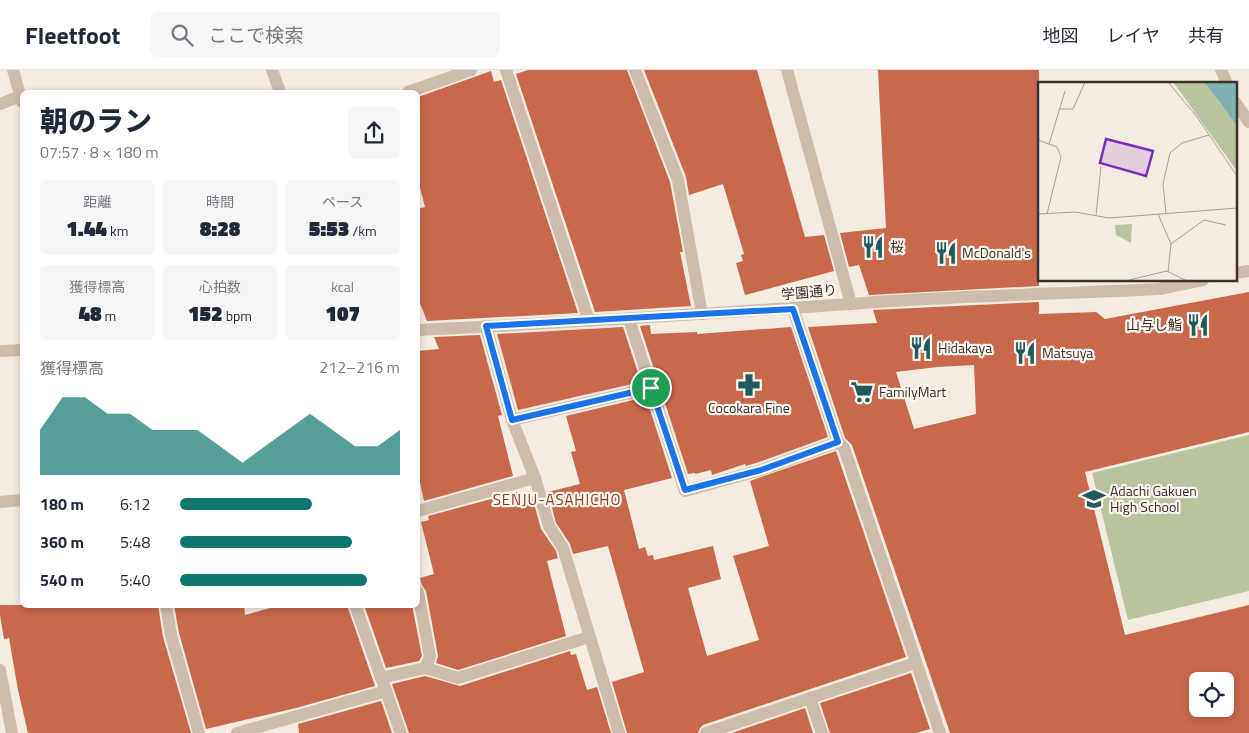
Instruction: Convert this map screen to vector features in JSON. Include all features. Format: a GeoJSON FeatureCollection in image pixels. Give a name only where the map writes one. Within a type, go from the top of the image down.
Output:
{"type":"FeatureCollection","features":[{"type":"Feature","properties":{"kind":"street"},"geometry":{"type":"LineString","coordinates":[[13,70],[20,93]]}},
{"type":"Feature","properties":{"kind":"street"},"geometry":{"type":"LineString","coordinates":[[272,70],[279,90]]}},
{"type":"Feature","properties":{"kind":"street"},"geometry":{"type":"LineString","coordinates":[[414,90],[471,70]]}},
{"type":"Feature","properties":{"kind":"street"},"geometry":{"type":"LineString","coordinates":[[506,70],[589,322]]}},
{"type":"Feature","properties":{"kind":"street"},"geometry":{"type":"LineString","coordinates":[[636,70],[678,180],[702,314]]}},
{"type":"Feature","properties":{"kind":"street"},"geometry":{"type":"LineString","coordinates":[[787,70],[851,304]]}},
{"type":"Feature","properties":{"kind":"street"},"geometry":{"type":"LineString","coordinates":[[1221,70],[1226,82]]}},
{"type":"Feature","properties":{"kind":"street"},"geometry":{"type":"LineString","coordinates":[[0,104],[20,99]]}},
{"type":"Feature","properties":{"kind":"street"},"geometry":{"type":"LineString","coordinates":[[1236,103],[1249,122]]}},
{"type":"Feature","properties":{"kind":"street"},"geometry":{"type":"LineString","coordinates":[[1236,274],[1249,271]]}},
{"type":"Feature","properties":{"kind":"street","name":"学園通り"},"geometry":{"type":"LineString","coordinates":[[420,330],[589,322],[851,304],[1159,289],[1198,281]]}},
{"type":"Feature","properties":{"kind":"street"},"geometry":{"type":"LineString","coordinates":[[793,309],[838,442],[844,448],[940,733]]}},
{"type":"Feature","properties":{"kind":"street"},"geometry":{"type":"LineString","coordinates":[[628,319],[685,490],[761,470],[838,442]]}},
{"type":"Feature","properties":{"kind":"street"},"geometry":{"type":"LineString","coordinates":[[486,326],[512,420],[535,478],[549,526],[563,548],[619,733]]}},
{"type":"Feature","properties":{"kind":"street"},"geometry":{"type":"LineString","coordinates":[[0,351],[20,350]]}},
{"type":"Feature","properties":{"kind":"street"},"geometry":{"type":"LineString","coordinates":[[512,420],[651,388]]}},
{"type":"Feature","properties":{"kind":"street"},"geometry":{"type":"LineString","coordinates":[[420,510],[535,478]]}},
{"type":"Feature","properties":{"kind":"street"},"geometry":{"type":"LineString","coordinates":[[0,502],[20,500]]}},
{"type":"Feature","properties":{"kind":"street"},"geometry":{"type":"LineString","coordinates":[[420,603],[430,657],[425,668]]}},
{"type":"Feature","properties":{"kind":"street"},"geometry":{"type":"LineString","coordinates":[[167,608],[172,635],[200,733]]}},
{"type":"Feature","properties":{"kind":"street"},"geometry":{"type":"LineString","coordinates":[[357,608],[401,733]]}},
{"type":"Feature","properties":{"kind":"street"},"geometry":{"type":"LineString","coordinates":[[381,678],[425,668],[458,678],[589,637]]}},
{"type":"Feature","properties":{"kind":"street"},"geometry":{"type":"LineString","coordinates":[[706,733],[915,663]]}},
{"type":"Feature","properties":{"kind":"street"},"geometry":{"type":"LineString","coordinates":[[0,670],[12,733]]}},
{"type":"Feature","properties":{"kind":"street"},"geometry":{"type":"LineString","coordinates":[[237,733],[386,691]]}},
{"type":"Feature","properties":{"kind":"street"},"geometry":{"type":"LineString","coordinates":[[810,698],[822,733]]}},
{"type":"Feature","properties":{"kind":"green space"},"geometry":{"type":"Polygon","coordinates":[[[1249,435],[1249,591],[1128,620],[1092,473],[1249,435]]]}},
{"type":"Feature","properties":{"kind":"building"},"geometry":{"type":"Polygon","coordinates":[[[528,70],[627,70],[670,182],[683,252],[680,252],[691,306],[595,312],[516,74],[528,70]]]}},
{"type":"Feature","properties":{"kind":"building"},"geometry":{"type":"Polygon","coordinates":[[[644,70],[757,70],[805,237],[824,235],[834,271],[745,295],[736,263],[743,261],[741,255],[744,254],[723,184],[689,195],[686,177],[644,70]]]}},
{"type":"Feature","properties":{"kind":"building"},"geometry":{"type":"Polygon","coordinates":[[[878,70],[1039,70],[1039,286],[869,295],[859,265],[849,267],[840,233],[886,228],[878,70]]]}},
{"type":"Feature","properties":{"kind":"building"},"geometry":{"type":"Polygon","coordinates":[[[491,71],[494,82],[501,80],[578,313],[427,321],[420,303],[420,208],[425,207],[420,188],[420,96],[491,71]]]}},
{"type":"Feature","properties":{"kind":"building","name":"Adachi Gakuen High School"},"geometry":{"type":"Polygon","coordinates":[[[1249,292],[1249,432],[1085,472],[1125,635],[1249,605],[1249,733],[950,733],[852,445],[845,438],[808,327],[877,323],[873,310],[1039,302],[1039,314],[1096,312],[1105,319],[1249,292]],[[974,365],[896,372],[914,429],[976,414],[974,365]]]}},
{"type":"Feature","properties":{"kind":"building"},"geometry":{"type":"Polygon","coordinates":[[[650,325],[651,334],[697,332],[697,334],[791,327],[828,437],[759,462],[746,466],[745,464],[712,475],[711,470],[688,474],[640,326],[650,325]]]}},
{"type":"Feature","properties":{"kind":"building"},"geometry":{"type":"Polygon","coordinates":[[[623,327],[641,382],[518,410],[497,334],[623,327]]]}},
{"type":"Feature","properties":{"kind":"building"},"geometry":{"type":"Polygon","coordinates":[[[480,335],[502,415],[498,416],[513,476],[424,501],[420,482],[420,351],[439,349],[434,337],[480,335]]]}},
{"type":"Feature","properties":{"kind":"building"},"geometry":{"type":"Polygon","coordinates":[[[646,397],[672,478],[624,490],[639,549],[645,547],[648,556],[653,555],[654,560],[713,546],[721,579],[688,588],[707,656],[759,640],[733,556],[769,546],[750,481],[836,451],[906,657],[703,725],[698,733],[627,733],[612,682],[644,672],[608,546],[573,554],[570,544],[556,523],[548,492],[580,484],[571,452],[576,451],[566,416],[646,397]]]}},
{"type":"Feature","properties":{"kind":"building"},"geometry":{"type":"Polygon","coordinates":[[[517,492],[518,496],[524,495],[525,498],[532,496],[541,529],[556,551],[558,558],[547,561],[566,636],[458,670],[436,663],[438,656],[426,591],[420,578],[434,574],[421,522],[429,520],[428,516],[517,492]]]}},
{"type":"Feature","properties":{"kind":"building"},"geometry":{"type":"Polygon","coordinates":[[[0,605],[20,605],[20,608],[158,608],[163,637],[191,733],[28,733],[9,638],[4,639],[0,605]]]}},
{"type":"Feature","properties":{"kind":"building"},"geometry":{"type":"Polygon","coordinates":[[[175,608],[244,608],[245,615],[270,608],[348,608],[375,686],[296,708],[206,729],[179,633],[175,608]]]}},
{"type":"Feature","properties":{"kind":"building"},"geometry":{"type":"Polygon","coordinates":[[[365,608],[413,608],[422,656],[419,661],[386,668],[365,608]]]}},
{"type":"Feature","properties":{"kind":"building"},"geometry":{"type":"Polygon","coordinates":[[[570,651],[571,655],[576,654],[587,690],[597,687],[611,733],[409,733],[392,684],[425,676],[460,686],[570,651]]]}},
{"type":"Feature","properties":{"kind":"building"},"geometry":{"type":"Polygon","coordinates":[[[911,673],[930,729],[916,733],[830,733],[820,703],[911,673]]]}},
{"type":"Feature","properties":{"kind":"building"},"geometry":{"type":"Polygon","coordinates":[[[381,701],[392,733],[299,733],[298,724],[381,701]]]}},
{"type":"Feature","properties":{"kind":"building"},"geometry":{"type":"Polygon","coordinates":[[[805,708],[813,733],[732,733],[805,708]]]}},
{"type":"Feature","properties":{"kind":"place","name":"桜"},"geometry":{"type":"Point","coordinates":[873,247]}},
{"type":"Feature","properties":{"kind":"place","name":"McDonald's"},"geometry":{"type":"Point","coordinates":[946,253]}},
{"type":"Feature","properties":{"kind":"place","name":"山与し鮨"},"geometry":{"type":"Point","coordinates":[1198,325]}},
{"type":"Feature","properties":{"kind":"place","name":"Hidakaya"},"geometry":{"type":"Point","coordinates":[921,348]}},
{"type":"Feature","properties":{"kind":"place","name":"Matsuya"},"geometry":{"type":"Point","coordinates":[1025,353]}},
{"type":"Feature","properties":{"kind":"place","name":"Cocokara Fine"},"geometry":{"type":"Point","coordinates":[749,385]}},
{"type":"Feature","properties":{"kind":"place","name":"FamilyMart"},"geometry":{"type":"Point","coordinates":[862,392]}},
{"type":"Feature","properties":{"kind":"place","name":"Adachi Gakuen High School"},"geometry":{"type":"Point","coordinates":[1094,499]}},
{"type":"Feature","properties":{"kind":"district","name":"SENJU-ASAHICHO"},"geometry":{"type":"Point","coordinates":[557,500]}},
{"type":"Feature","properties":{"kind":"route"},"geometry":{"type":"LineString","coordinates":[[793,309],[838,442],[761,470],[685,490],[651,388],[512,420],[486,326],[589,322],[793,309]]}}]}
